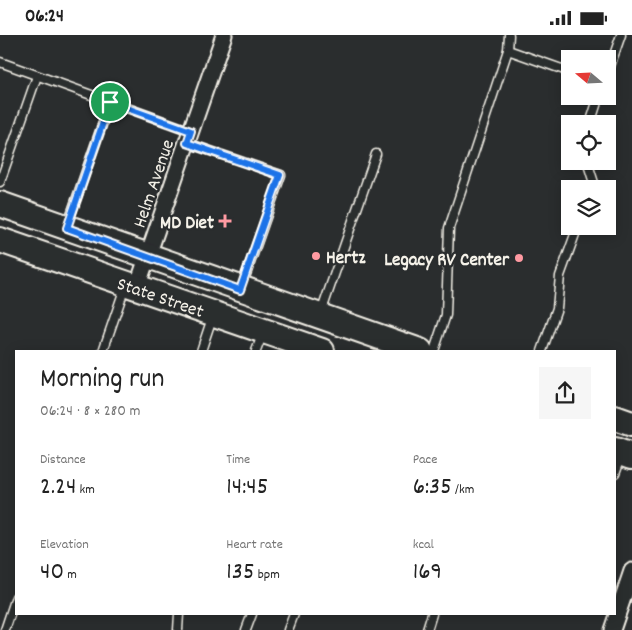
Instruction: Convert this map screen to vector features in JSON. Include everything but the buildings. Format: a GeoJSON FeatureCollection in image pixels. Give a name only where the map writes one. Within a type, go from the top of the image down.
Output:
{"type":"FeatureCollection","features":[{"type":"Feature","properties":{"kind":"main road","name":"State Street"},"geometry":{"type":"LineString","coordinates":[[0,204],[240,290],[417,350]]}},
{"type":"Feature","properties":{"kind":"main road","name":"State Street"},"geometry":{"type":"LineString","coordinates":[[0,240],[214,314],[260,341],[316,350]]}},
{"type":"Feature","properties":{"kind":"main road"},"geometry":{"type":"LineString","coordinates":[[616,418],[632,424]]}},
{"type":"Feature","properties":{"kind":"street","name":"Helm Avenue"},"geometry":{"type":"LineString","coordinates":[[132,285],[148,256],[224,35]]}},
{"type":"Feature","properties":{"kind":"street"},"geometry":{"type":"LineString","coordinates":[[618,604],[632,571]]}},
{"type":"Feature","properties":{"kind":"street"},"geometry":{"type":"LineString","coordinates":[[612,630],[615,615]]}},
{"type":"Feature","properties":{"kind":"lane"},"geometry":{"type":"LineString","coordinates":[[434,350],[446,315],[449,228],[508,50],[508,35]]}},
{"type":"Feature","properties":{"kind":"lane"},"geometry":{"type":"LineString","coordinates":[[616,50],[621,35]]}},
{"type":"Feature","properties":{"kind":"lane"},"geometry":{"type":"LineString","coordinates":[[508,50],[561,69]]}},
{"type":"Feature","properties":{"kind":"lane"},"geometry":{"type":"LineString","coordinates":[[0,62],[110,102],[280,175],[240,290]]}},
{"type":"Feature","properties":{"kind":"lane"},"geometry":{"type":"LineString","coordinates":[[0,182],[37,76]]}},
{"type":"Feature","properties":{"kind":"lane"},"geometry":{"type":"LineString","coordinates":[[67,228],[110,102]]}},
{"type":"Feature","properties":{"kind":"lane"},"geometry":{"type":"LineString","coordinates":[[320,317],[376,154]]}},
{"type":"Feature","properties":{"kind":"lane"},"geometry":{"type":"LineString","coordinates":[[542,350],[557,308],[560,277],[575,235]]}},
{"type":"Feature","properties":{"kind":"lane"},"geometry":{"type":"LineString","coordinates":[[103,350],[132,285]]}},
{"type":"Feature","properties":{"kind":"lane"},"geometry":{"type":"LineString","coordinates":[[201,350],[214,314]]}},
{"type":"Feature","properties":{"kind":"lane"},"geometry":{"type":"LineString","coordinates":[[5,630],[15,600]]}},
{"type":"Feature","properties":{"kind":"lane"},"geometry":{"type":"LineString","coordinates":[[178,630],[179,615]]}},
{"type":"Feature","properties":{"kind":"lane"},"geometry":{"type":"LineString","coordinates":[[246,630],[252,615]]}},
{"type":"Feature","properties":{"kind":"lane"},"geometry":{"type":"LineString","coordinates":[[288,630],[294,615]]}},
{"type":"Feature","properties":{"kind":"lane"},"geometry":{"type":"LineString","coordinates":[[427,630],[432,615]]}},
{"type":"Feature","properties":{"kind":"place","name":"MD Diet"},"geometry":{"type":"Point","coordinates":[225,221]}},
{"type":"Feature","properties":{"kind":"place","name":"Hertz"},"geometry":{"type":"Point","coordinates":[316,256]}},
{"type":"Feature","properties":{"kind":"place","name":"Legacy RV Center"},"geometry":{"type":"Point","coordinates":[519,258]}},
{"type":"Feature","properties":{"kind":"route"},"geometry":{"type":"LineString","coordinates":[[110,102],[191,131],[187,143],[280,175],[240,290],[67,228],[110,102]]}}]}
